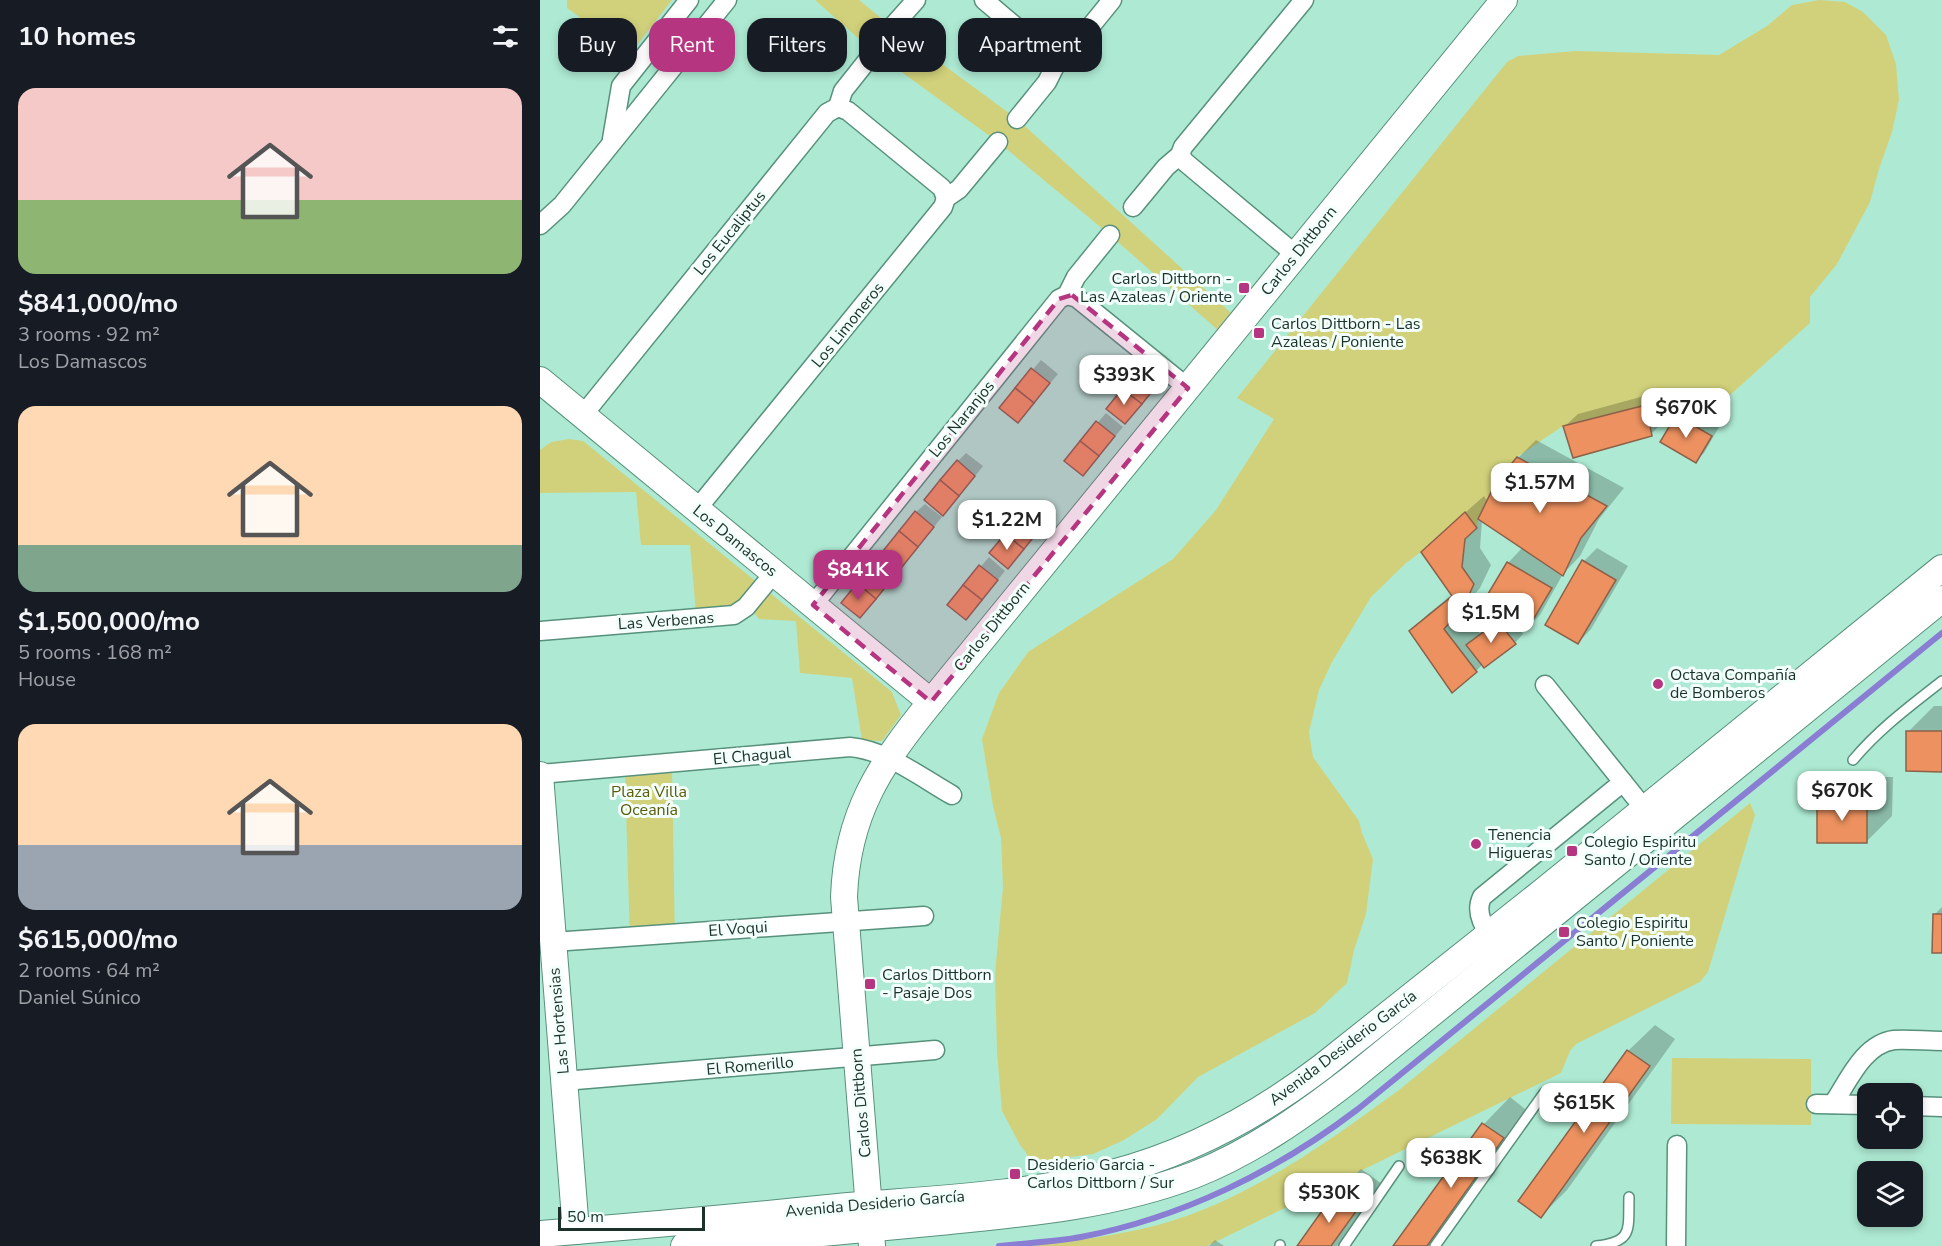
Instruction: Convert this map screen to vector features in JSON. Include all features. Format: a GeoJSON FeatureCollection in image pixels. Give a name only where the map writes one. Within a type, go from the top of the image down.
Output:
{"type":"FeatureCollection","features":[{"type":"Feature","properties":{"kind":"main road","name":"Carlos Dittborn"},"geometry":{"type":"LineString","coordinates":[[871,1227],[845,922],[844,876],[852,834],[867,794],[888,758],[931,702],[1504,0]]}},
{"type":"Feature","properties":{"kind":"main road","name":"Los Damascos"},"geometry":{"type":"LineString","coordinates":[[540,380],[931,702]]}},
{"type":"Feature","properties":{"kind":"main road","name":"Avenida Desiderio García"},"geometry":{"type":"LineString","coordinates":[[684,1246],[1043,1212],[1120,1197],[1194,1175],[1260,1142],[1317,1105],[1440,990],[1737,750],[1942,568]]}},
{"type":"Feature","properties":{"kind":"main road","name":"Avenida Desiderio García"},"geometry":{"type":"LineString","coordinates":[[1737,750],[1942,599]]}},
{"type":"Feature","properties":{"kind":"main road","name":"Las Hortensias"},"geometry":{"type":"LineString","coordinates":[[540,774],[576,1231]]}},
{"type":"Feature","properties":{"kind":"main road","name":"Avenida Desiderio García"},"geometry":{"type":"LineString","coordinates":[[540,1234],[576,1231],[871,1227],[1021,1190],[1113,1172],[1191,1145],[1258,1111],[1440,990]]}},
{"type":"Feature","properties":{"kind":"main road"},"geometry":{"type":"LineString","coordinates":[[1113,1172],[1120,1197]]}},
{"type":"Feature","properties":{"kind":"street"},"geometry":{"type":"LineString","coordinates":[[611,143],[621,86],[689,0]]}},
{"type":"Feature","properties":{"kind":"street"},"geometry":{"type":"LineString","coordinates":[[694,0],[713,15]]}},
{"type":"Feature","properties":{"kind":"street"},"geometry":{"type":"LineString","coordinates":[[540,225],[562,205],[727,0]]}},
{"type":"Feature","properties":{"kind":"street"},"geometry":{"type":"LineString","coordinates":[[900,18],[916,0]]}},
{"type":"Feature","properties":{"kind":"street"},"geometry":{"type":"LineString","coordinates":[[984,0],[1005,18]]}},
{"type":"Feature","properties":{"kind":"street"},"geometry":{"type":"LineString","coordinates":[[1097,18],[1112,0]]}},
{"type":"Feature","properties":{"kind":"street"},"geometry":{"type":"LineString","coordinates":[[1133,207],[1166,167],[1180,155],[1183,147],[1304,0]]}},
{"type":"Feature","properties":{"kind":"street","name":"Los Eucaliptus"},"geometry":{"type":"LineString","coordinates":[[584,416],[827,113],[838,107],[843,92],[859,71]]}},
{"type":"Feature","properties":{"kind":"street"},"geometry":{"type":"LineString","coordinates":[[1017,119],[1047,82],[1052,72]]}},
{"type":"Feature","properties":{"kind":"street"},"geometry":{"type":"LineString","coordinates":[[838,107],[848,111],[942,188],[946,198]]}},
{"type":"Feature","properties":{"kind":"street","name":"Los Limoneros"},"geometry":{"type":"LineString","coordinates":[[697,509],[943,207],[946,198],[963,185],[998,142]]}},
{"type":"Feature","properties":{"kind":"street"},"geometry":{"type":"LineString","coordinates":[[1180,155],[1185,162],[1296,255]]}},
{"type":"Feature","properties":{"kind":"street","name":"Los Naranjos"},"geometry":{"type":"LineString","coordinates":[[813,605],[1059,299],[1067,295],[1076,277],[1110,235]]}},
{"type":"Feature","properties":{"kind":"street"},"geometry":{"type":"LineString","coordinates":[[1067,295],[1077,298],[1188,388]]}},
{"type":"Feature","properties":{"kind":"street","name":"Las Verbenas"},"geometry":{"type":"LineString","coordinates":[[540,631],[734,615],[746,607],[774,573]]}},
{"type":"Feature","properties":{"kind":"street"},"geometry":{"type":"LineString","coordinates":[[1545,685],[1652,819]]}},
{"type":"Feature","properties":{"kind":"street","name":"El Chagual"},"geometry":{"type":"LineString","coordinates":[[540,774],[850,747],[869,750],[888,758],[952,795]]}},
{"type":"Feature","properties":{"kind":"street"},"geometry":{"type":"LineString","coordinates":[[1497,944],[1479,915],[1478,909],[1482,897],[1623,782]]}},
{"type":"Feature","properties":{"kind":"street","name":"El Voqui"},"geometry":{"type":"LineString","coordinates":[[553,942],[924,916]]}},
{"type":"Feature","properties":{"kind":"street"},"geometry":{"type":"LineString","coordinates":[[1857,1105],[1825,1104],[1865,1056],[1879,1046],[1894,1040],[1942,1041]]}},
{"type":"Feature","properties":{"kind":"street","name":"El Romerillo"},"geometry":{"type":"LineString","coordinates":[[564,1081],[936,1050]]}},
{"type":"Feature","properties":{"kind":"street"},"geometry":{"type":"LineString","coordinates":[[1923,1106],[1942,1107]]}},
{"type":"Feature","properties":{"kind":"street"},"geometry":{"type":"LineString","coordinates":[[1676,1246],[1677,1145]]}},
{"type":"Feature","properties":{"kind":"lane"},"geometry":{"type":"LineString","coordinates":[[1853,760],[1898,714],[1942,681]]}},
{"type":"Feature","properties":{"kind":"lane"},"geometry":{"type":"LineString","coordinates":[[1435,1246],[1544,1093]]}},
{"type":"Feature","properties":{"kind":"lane"},"geometry":{"type":"LineString","coordinates":[[1344,1246],[1400,1166]]}},
{"type":"Feature","properties":{"kind":"lane"},"geometry":{"type":"LineString","coordinates":[[1596,1246],[1615,1243],[1626,1235],[1629,1197]]}},
{"type":"Feature","properties":{"kind":"highlighted area"},"geometry":{"type":"Polygon","coordinates":[[[1072,295],[1188,388],[931,702],[813,605],[1059,299],[1072,295]]]}},
{"type":"Feature","properties":{"kind":"green space"},"geometry":{"type":"Polygon","coordinates":[[[567,0],[672,0],[658,18],[649,18],[649,30],[637,45],[637,18],[581,18],[567,8],[567,0]]]}},
{"type":"Feature","properties":{"kind":"green space"},"geometry":{"type":"Polygon","coordinates":[[[815,0],[859,0],[881,18],[859,18],[859,39],[847,28],[847,18],[835,18],[815,0]]]}},
{"type":"Feature","properties":{"kind":"green space"},"geometry":{"type":"Polygon","coordinates":[[[1819,0],[1845,2],[1863,12],[1886,35],[1896,64],[1899,100],[1892,132],[1870,202],[1837,264],[1810,297],[1810,323],[1719,405],[1676,415],[1646,405],[1563,426],[1517,457],[1495,484],[1478,519],[1477,528],[1465,513],[1406,563],[1371,597],[1332,662],[1319,690],[1309,732],[1313,757],[1359,821],[1373,859],[1366,914],[1354,950],[1347,983],[1315,1013],[1198,1077],[1157,1119],[1124,1140],[1093,1154],[1033,1162],[1020,1145],[1002,1111],[997,1052],[995,974],[1003,887],[1001,838],[993,806],[982,739],[999,693],[1028,652],[1173,559],[1216,510],[1274,419],[1237,398],[1507,62],[1518,56],[1575,51],[1719,55],[1767,26],[1792,5],[1819,0]]]}},
{"type":"Feature","properties":{"kind":"green space"},"geometry":{"type":"Polygon","coordinates":[[[946,67],[1017,119],[1241,322],[1228,339],[1110,235],[998,142],[902,72],[946,72],[946,67]]]}},
{"type":"Feature","properties":{"kind":"green space"},"geometry":{"type":"Polygon","coordinates":[[[569,439],[583,441],[892,692],[901,715],[882,741],[862,740],[852,678],[800,673],[796,621],[759,619],[750,608],[762,593],[752,584],[734,607],[696,613],[690,545],[641,545],[636,492],[540,493],[540,450],[551,442],[569,439]]]}},
{"type":"Feature","properties":{"kind":"green space","name":"Plaza Villa Oceanía"},"geometry":{"type":"Polygon","coordinates":[[[672,769],[675,941],[630,944],[625,772],[672,769]]]}},
{"type":"Feature","properties":{"kind":"green space"},"geometry":{"type":"Polygon","coordinates":[[[1750,803],[1755,815],[1708,972],[1700,982],[1576,1044],[1570,1051],[1561,1073],[1207,1246],[1032,1246],[1143,1229],[1191,1214],[1254,1186],[1314,1150],[1399,1090],[1750,803]]]}},
{"type":"Feature","properties":{"kind":"green space"},"geometry":{"type":"Polygon","coordinates":[[[1672,1058],[1811,1059],[1811,1125],[1671,1124],[1672,1058]]]}},
{"type":"Feature","properties":{"kind":"building"},"geometry":{"type":"Polygon","coordinates":[[[1031,368],[1050,383],[1034,403],[1015,388],[1031,368]]]}},
{"type":"Feature","properties":{"kind":"building"},"geometry":{"type":"Polygon","coordinates":[[[1139,369],[1158,384],[1142,404],[1122,389],[1139,369]]]}},
{"type":"Feature","properties":{"kind":"building"},"geometry":{"type":"Polygon","coordinates":[[[1015,388],[1034,403],[1018,423],[999,408],[1015,388]]]}},
{"type":"Feature","properties":{"kind":"building"},"geometry":{"type":"Polygon","coordinates":[[[1122,389],[1142,404],[1125,424],[1106,409],[1122,389]]]}},
{"type":"Feature","properties":{"kind":"building"},"geometry":{"type":"Polygon","coordinates":[[[1646,405],[1652,436],[1573,458],[1563,426],[1646,405]]]}},
{"type":"Feature","properties":{"kind":"building"},"geometry":{"type":"Polygon","coordinates":[[[1676,415],[1712,436],[1696,463],[1660,442],[1676,415]]]}},
{"type":"Feature","properties":{"kind":"building"},"geometry":{"type":"Polygon","coordinates":[[[1096,421],[1115,436],[1099,456],[1080,441],[1096,421]]]}},
{"type":"Feature","properties":{"kind":"building"},"geometry":{"type":"Polygon","coordinates":[[[1080,441],[1099,456],[1083,476],[1064,461],[1080,441]]]}},
{"type":"Feature","properties":{"kind":"building"},"geometry":{"type":"Polygon","coordinates":[[[1517,457],[1607,506],[1581,538],[1563,576],[1478,519],[1495,484],[1517,457]]]}},
{"type":"Feature","properties":{"kind":"building"},"geometry":{"type":"Polygon","coordinates":[[[957,460],[975,476],[959,496],[940,480],[957,460]]]}},
{"type":"Feature","properties":{"kind":"building"},"geometry":{"type":"Polygon","coordinates":[[[940,480],[959,496],[943,516],[924,500],[940,480]]]}},
{"type":"Feature","properties":{"kind":"building"},"geometry":{"type":"Polygon","coordinates":[[[1026,508],[1045,523],[1024,549],[1005,534],[1026,508]]]}},
{"type":"Feature","properties":{"kind":"building"},"geometry":{"type":"Polygon","coordinates":[[[915,511],[934,527],[918,547],[899,531],[915,511]]]}},
{"type":"Feature","properties":{"kind":"building"},"geometry":{"type":"Polygon","coordinates":[[[1465,512],[1477,528],[1465,539],[1462,567],[1474,584],[1463,608],[1444,629],[1477,672],[1452,693],[1409,631],[1452,596],[1421,552],[1465,512]]]}},
{"type":"Feature","properties":{"kind":"building"},"geometry":{"type":"Polygon","coordinates":[[[899,531],[918,547],[902,567],[883,551],[899,531]]]}},
{"type":"Feature","properties":{"kind":"building"},"geometry":{"type":"Polygon","coordinates":[[[1005,534],[1024,549],[1008,569],[989,553],[1005,534]]]}},
{"type":"Feature","properties":{"kind":"building"},"geometry":{"type":"Polygon","coordinates":[[[1582,560],[1616,580],[1578,644],[1545,625],[1582,560]]]}},
{"type":"Feature","properties":{"kind":"building"},"geometry":{"type":"Polygon","coordinates":[[[1507,562],[1552,588],[1527,630],[1482,604],[1507,562]]]}},
{"type":"Feature","properties":{"kind":"building"},"geometry":{"type":"Polygon","coordinates":[[[873,563],[892,579],[876,599],[857,583],[873,563]]]}},
{"type":"Feature","properties":{"kind":"building"},"geometry":{"type":"Polygon","coordinates":[[[979,565],[998,580],[982,600],[963,585],[979,565]]]}},
{"type":"Feature","properties":{"kind":"building"},"geometry":{"type":"Polygon","coordinates":[[[857,583],[876,599],[860,618],[841,603],[857,583]]]}},
{"type":"Feature","properties":{"kind":"building"},"geometry":{"type":"Polygon","coordinates":[[[963,585],[982,600],[966,620],[947,605],[963,585]]]}},
{"type":"Feature","properties":{"kind":"building"},"geometry":{"type":"Polygon","coordinates":[[[1498,621],[1516,644],[1484,668],[1466,645],[1498,621]]]}},
{"type":"Feature","properties":{"kind":"building"},"geometry":{"type":"Polygon","coordinates":[[[1906,731],[1942,731],[1942,772],[1906,771],[1906,731]]]}},
{"type":"Feature","properties":{"kind":"building"},"geometry":{"type":"Polygon","coordinates":[[[1817,802],[1867,802],[1867,843],[1817,843],[1817,802]]]}},
{"type":"Feature","properties":{"kind":"building"},"geometry":{"type":"Polygon","coordinates":[[[1933,914],[1942,914],[1942,953],[1932,953],[1933,914]]]}},
{"type":"Feature","properties":{"kind":"building"},"geometry":{"type":"Polygon","coordinates":[[[1627,1050],[1650,1066],[1541,1218],[1518,1201],[1627,1050]]]}},
{"type":"Feature","properties":{"kind":"building"},"geometry":{"type":"Polygon","coordinates":[[[1482,1123],[1504,1138],[1427,1246],[1393,1246],[1482,1123]]]}},
{"type":"Feature","properties":{"kind":"building"},"geometry":{"type":"Polygon","coordinates":[[[1334,1194],[1357,1210],[1331,1246],[1297,1246],[1334,1194]]]}},
{"type":"Feature","properties":{"kind":"waterway"},"geometry":{"type":"LineString","coordinates":[[999,1246],[1081,1237],[1155,1218],[1227,1189],[1261,1172],[1327,1132],[1942,633]]}},
{"type":"Feature","properties":{"kind":"place","name":"Carlos Dittborn - Las Azaleas / Oriente"},"geometry":{"type":"Point","coordinates":[1244,288]}},
{"type":"Feature","properties":{"kind":"place","name":"Carlos Dittborn - Las Azaleas / Poniente"},"geometry":{"type":"Point","coordinates":[1259,333]}},
{"type":"Feature","properties":{"kind":"place","name":"Octava Compañía de Bomberos"},"geometry":{"type":"Point","coordinates":[1658,684]}},
{"type":"Feature","properties":{"kind":"place","name":"Tenencia Higueras"},"geometry":{"type":"Point","coordinates":[1476,844]}},
{"type":"Feature","properties":{"kind":"place","name":"Colegio Espiritu Santo / Oriente"},"geometry":{"type":"Point","coordinates":[1572,851]}},
{"type":"Feature","properties":{"kind":"place","name":"Colegio Espiritu Santo / Poniente"},"geometry":{"type":"Point","coordinates":[1564,932]}},
{"type":"Feature","properties":{"kind":"place","name":"Carlos Dittborn - Pasaje Dos"},"geometry":{"type":"Point","coordinates":[870,984]}},
{"type":"Feature","properties":{"kind":"place","name":"Desiderio Garcia - Carlos Dittborn / Sur"},"geometry":{"type":"Point","coordinates":[1015,1174]}}]}
